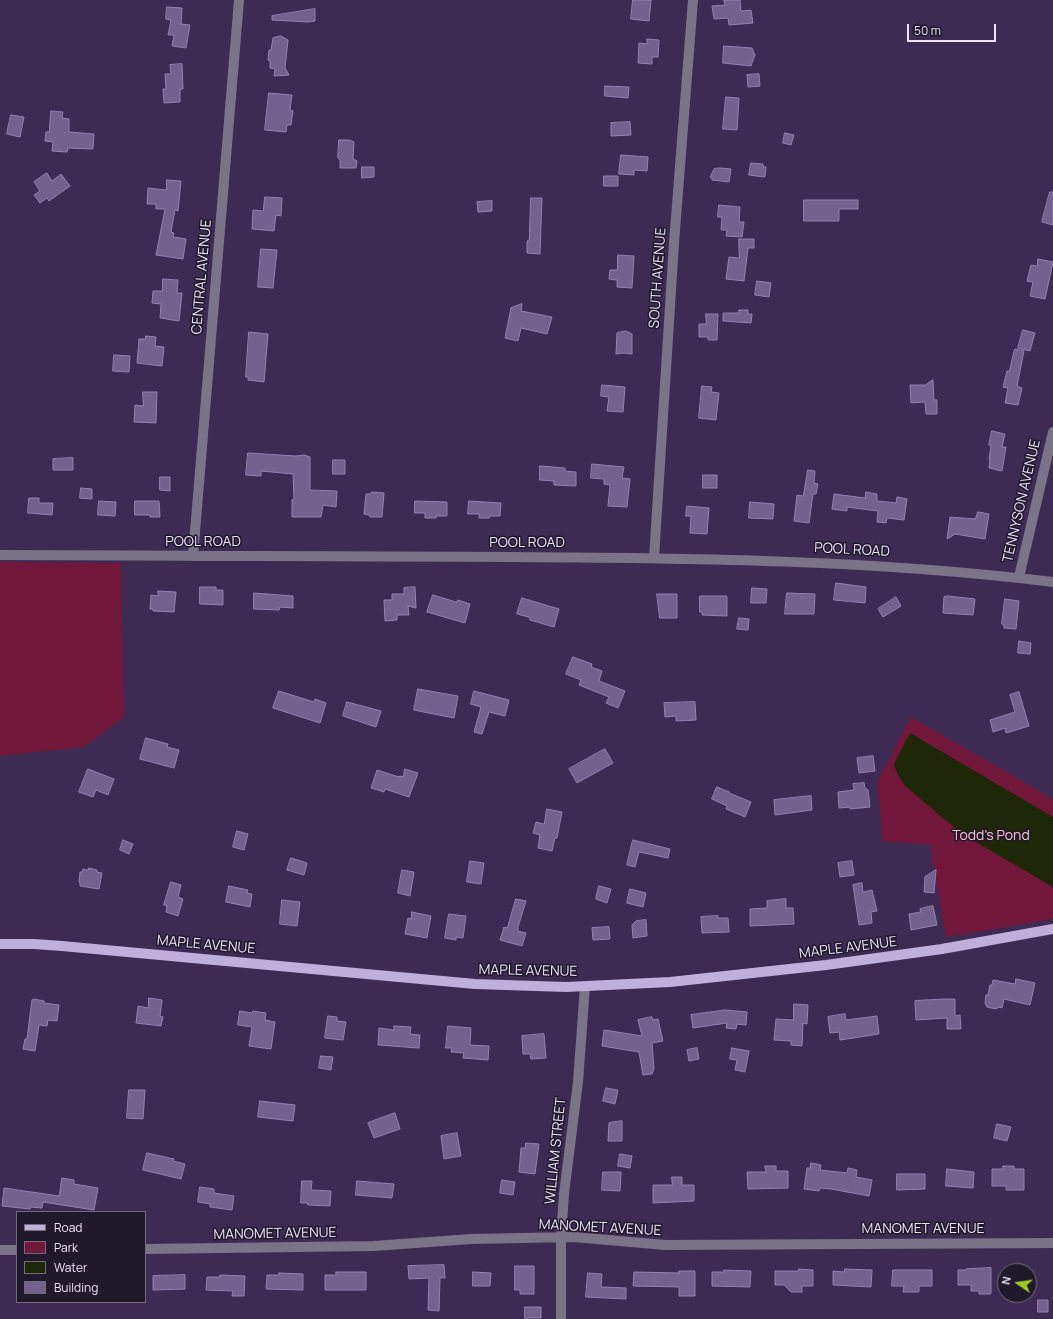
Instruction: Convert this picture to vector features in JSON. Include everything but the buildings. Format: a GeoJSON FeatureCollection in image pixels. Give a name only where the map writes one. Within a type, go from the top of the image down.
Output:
{"type":"FeatureCollection","features":[{"type":"Feature","properties":{"kind":"main road","name":"MAPLE AVENUE"},"geometry":{"type":"LineString","coordinates":[[0,944],[62,946],[475,984],[553,988],[670,982],[826,965],[942,949],[1053,929]]}},
{"type":"Feature","properties":{"kind":"street","name":"CENTRAL AVENUE"},"geometry":{"type":"LineString","coordinates":[[193,556],[239,0]]}},
{"type":"Feature","properties":{"kind":"street","name":"SOUTH AVENUE"},"geometry":{"type":"LineString","coordinates":[[654,558],[674,243],[693,0]]}},
{"type":"Feature","properties":{"kind":"street","name":"TENNYSON AVENUE"},"geometry":{"type":"LineString","coordinates":[[1020,578],[1053,432]]}},
{"type":"Feature","properties":{"kind":"street","name":"POOL ROAD"},"geometry":{"type":"LineString","coordinates":[[0,555],[654,558],[829,563],[952,571],[1053,582]]}},
{"type":"Feature","properties":{"kind":"street","name":"WILLIAM STREET"},"geometry":{"type":"LineString","coordinates":[[561,1319],[561,1238],[564,1194],[579,1074],[585,986]]}},
{"type":"Feature","properties":{"kind":"street","name":"MANOMET AVENUE"},"geometry":{"type":"LineString","coordinates":[[146,1249],[350,1247],[472,1238],[573,1237],[666,1245],[1053,1243]]}},
{"type":"Feature","properties":{"kind":"street"},"geometry":{"type":"LineString","coordinates":[[0,1250],[16,1250]]}},
{"type":"Feature","properties":{"kind":"green space"},"geometry":{"type":"Polygon","coordinates":[[[0,562],[121,563],[124,717],[84,747],[0,756],[0,562]]]}},
{"type":"Feature","properties":{"kind":"green space","name":"Todd's Pond"},"geometry":{"type":"Polygon","coordinates":[[[911,717],[1053,799],[1053,919],[946,937],[930,845],[882,841],[878,780],[911,717]]]}},
{"type":"Feature","properties":{"kind":"water","name":"Todd's Pond"},"geometry":{"type":"Polygon","coordinates":[[[910,733],[1053,817],[1053,887],[962,834],[904,785],[894,764],[910,733]]]}}]}
